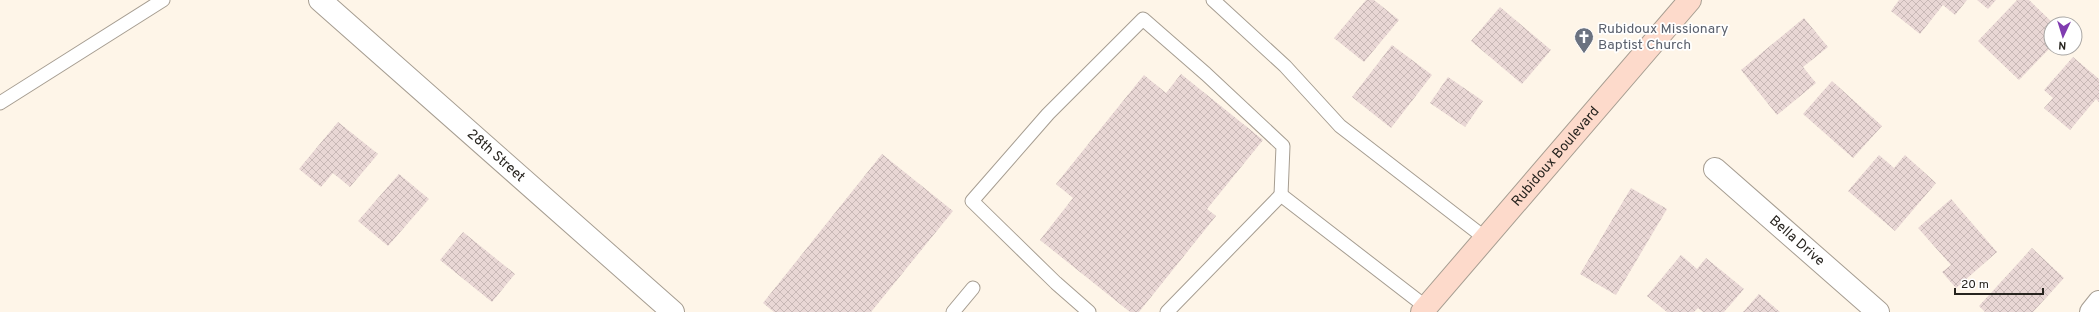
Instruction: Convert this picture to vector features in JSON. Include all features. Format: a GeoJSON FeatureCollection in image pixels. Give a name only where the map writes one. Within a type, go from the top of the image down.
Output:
{"type":"FeatureCollection","features":[{"type":"Feature","properties":{"kind":"main road","name":"Rubidoux Boulevard"},"geometry":{"type":"LineString","coordinates":[[1424,310],[1690,0]]}},
{"type":"Feature","properties":{"kind":"street","name":"28th Street"},"geometry":{"type":"LineString","coordinates":[[320,0],[673,312]]}},
{"type":"Feature","properties":{"kind":"street","name":"Bella Drive"},"geometry":{"type":"LineString","coordinates":[[1715,169],[1878,312]]}},
{"type":"Feature","properties":{"kind":"street"},"geometry":{"type":"LineString","coordinates":[[2091,312],[2099,302]]}},
{"type":"Feature","properties":{"kind":"lane"},"geometry":{"type":"LineString","coordinates":[[0,103],[163,0]]}},
{"type":"Feature","properties":{"kind":"lane"},"geometry":{"type":"LineString","coordinates":[[1213,0],[1285,66],[1340,126],[1485,238]]}},
{"type":"Feature","properties":{"kind":"lane"},"geometry":{"type":"LineString","coordinates":[[1089,312],[1056,283],[972,201],[1048,114],[1143,20],[1206,74],[1283,146],[1281,195],[1167,312]]}},
{"type":"Feature","properties":{"kind":"lane"},"geometry":{"type":"LineString","coordinates":[[1281,195],[1424,310]]}},
{"type":"Feature","properties":{"kind":"lane"},"geometry":{"type":"LineString","coordinates":[[953,312],[973,288]]}},
{"type":"Feature","properties":{"kind":"building"},"geometry":{"type":"Polygon","coordinates":[[[1366,0],[1374,0],[1399,20],[1364,62],[1334,38],[1366,0]]]}},
{"type":"Feature","properties":{"kind":"building"},"geometry":{"type":"Polygon","coordinates":[[[1899,0],[1967,0],[1955,15],[1943,5],[1920,34],[1891,11],[1899,0]]]}},
{"type":"Feature","properties":{"kind":"building"},"geometry":{"type":"Polygon","coordinates":[[[1977,0],[1996,0],[1988,9],[1977,0]]]}},
{"type":"Feature","properties":{"kind":"building"},"geometry":{"type":"Polygon","coordinates":[[[2017,0],[2029,0],[2046,16],[2043,16],[2043,55],[2019,80],[1978,41],[2017,0]]]}},
{"type":"Feature","properties":{"kind":"building"},"geometry":{"type":"Polygon","coordinates":[[[1500,7],[1551,50],[1522,84],[1471,41],[1500,7]]]}},
{"type":"Feature","properties":{"kind":"building"},"geometry":{"type":"Polygon","coordinates":[[[1804,18],[1828,47],[1803,67],[1816,83],[1777,115],[1741,70],[1804,18]]]}},
{"type":"Feature","properties":{"kind":"building"},"geometry":{"type":"Polygon","coordinates":[[[1392,45],[1432,75],[1391,128],[1352,97],[1392,45]]]}},
{"type":"Feature","properties":{"kind":"building"},"geometry":{"type":"Polygon","coordinates":[[[2073,57],[2099,79],[2099,102],[2096,99],[2070,130],[2044,108],[2053,98],[2044,90],[2073,57]]]}},
{"type":"Feature","properties":{"kind":"building"},"geometry":{"type":"Polygon","coordinates":[[[1181,74],[1263,140],[1207,209],[1216,216],[1139,312],[1130,312],[1040,240],[1073,198],[1056,184],[1144,75],[1166,93],[1181,74]]]}},
{"type":"Feature","properties":{"kind":"building"},"geometry":{"type":"Polygon","coordinates":[[[1448,77],[1483,101],[1465,127],[1430,103],[1448,77]]]}},
{"type":"Feature","properties":{"kind":"building"},"geometry":{"type":"Polygon","coordinates":[[[1832,81],[1882,126],[1853,158],[1803,114],[1832,81]]]}},
{"type":"Feature","properties":{"kind":"building"},"geometry":{"type":"Polygon","coordinates":[[[338,122],[378,154],[350,187],[333,173],[321,187],[299,169],[338,122]]]}},
{"type":"Feature","properties":{"kind":"building"},"geometry":{"type":"Polygon","coordinates":[[[882,154],[953,211],[871,312],[774,312],[763,303],[882,154]]]}},
{"type":"Feature","properties":{"kind":"building"},"geometry":{"type":"Polygon","coordinates":[[[1879,155],[1894,168],[1905,155],[1936,183],[1895,231],[1848,191],[1879,155]]]}},
{"type":"Feature","properties":{"kind":"building"},"geometry":{"type":"Polygon","coordinates":[[[399,174],[429,199],[388,246],[358,221],[399,174]]]}},
{"type":"Feature","properties":{"kind":"building"},"geometry":{"type":"Polygon","coordinates":[[[1631,188],[1667,209],[1616,295],[1580,274],[1631,188]]]}},
{"type":"Feature","properties":{"kind":"building"},"geometry":{"type":"Polygon","coordinates":[[[1951,199],[1997,252],[1956,288],[1942,272],[1951,265],[1918,228],[1951,199]]]}},
{"type":"Feature","properties":{"kind":"building"},"geometry":{"type":"Polygon","coordinates":[[[463,232],[515,274],[492,302],[440,260],[463,232]]]}},
{"type":"Feature","properties":{"kind":"building"},"geometry":{"type":"Polygon","coordinates":[[[2032,248],[2064,278],[2033,312],[1985,312],[1979,306],[2032,248]]]}},
{"type":"Feature","properties":{"kind":"building"},"geometry":{"type":"Polygon","coordinates":[[[1681,255],[1697,269],[1706,258],[1744,289],[1724,312],[1703,312],[1698,308],[1694,312],[1667,312],[1647,296],[1681,255]]]}},
{"type":"Feature","properties":{"kind":"building"},"geometry":{"type":"Polygon","coordinates":[[[1759,294],[1780,312],[1743,312],[1759,294]]]}},
{"type":"Feature","properties":{"kind":"place","name":"Rubidoux Missionary Baptist Church"},"geometry":{"type":"Point","coordinates":[1584,54]}}]}
